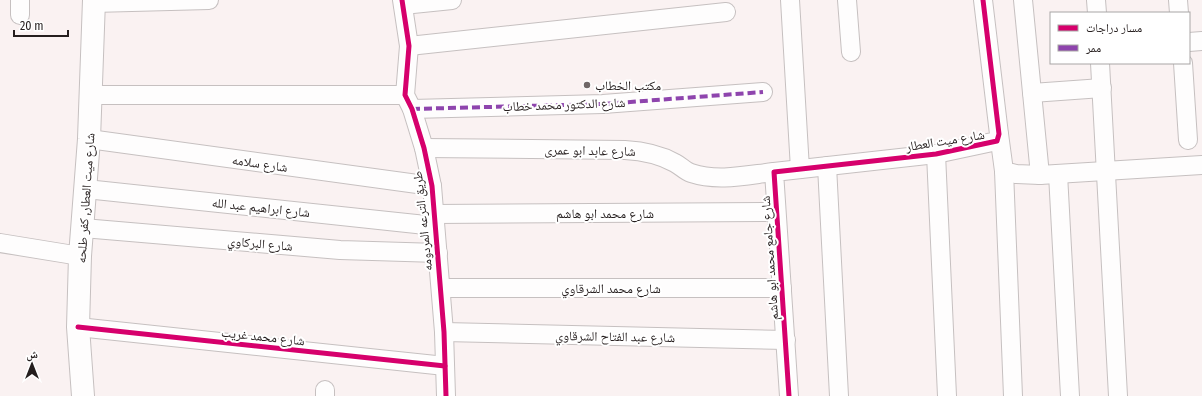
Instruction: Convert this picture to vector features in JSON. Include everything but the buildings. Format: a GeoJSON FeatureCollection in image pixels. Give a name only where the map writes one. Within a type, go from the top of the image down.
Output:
{"type":"FeatureCollection","features":[{"type":"Feature","properties":{"kind":"main road","name":"شارع ميت العطار, كفر طلحه"},"geometry":{"type":"LineString","coordinates":[[83,396],[78,327],[80,256],[89,139],[94,2]]}},
{"type":"Feature","properties":{"kind":"street"},"geometry":{"type":"LineString","coordinates":[[94,2],[209,0]]}},
{"type":"Feature","properties":{"kind":"street"},"geometry":{"type":"LineString","coordinates":[[402,2],[452,0]]}},
{"type":"Feature","properties":{"kind":"street"},"geometry":{"type":"LineString","coordinates":[[790,0],[800,169]]}},
{"type":"Feature","properties":{"kind":"street"},"geometry":{"type":"LineString","coordinates":[[847,0],[851,52]]}},
{"type":"Feature","properties":{"kind":"street","name":"شارع ميت العطار"},"geometry":{"type":"LineString","coordinates":[[827,166],[936,154],[994,142],[998,138],[983,0]]}},
{"type":"Feature","properties":{"kind":"street"},"geometry":{"type":"LineString","coordinates":[[1023,0],[1040,175]]}},
{"type":"Feature","properties":{"kind":"street"},"geometry":{"type":"LineString","coordinates":[[1096,0],[1097,12]]}},
{"type":"Feature","properties":{"kind":"street"},"geometry":{"type":"LineString","coordinates":[[1178,0],[1179,12]]}},
{"type":"Feature","properties":{"kind":"street","name":"طريق الترعه المردومه"},"geometry":{"type":"LineString","coordinates":[[402,2],[409,46],[409,102],[424,148],[432,186],[444,332],[446,396]]}},
{"type":"Feature","properties":{"kind":"street"},"geometry":{"type":"LineString","coordinates":[[409,46],[726,12]]}},
{"type":"Feature","properties":{"kind":"street"},"geometry":{"type":"LineString","coordinates":[[1190,42],[1202,41]]}},
{"type":"Feature","properties":{"kind":"street"},"geometry":{"type":"LineString","coordinates":[[1100,64],[1118,396]]}},
{"type":"Feature","properties":{"kind":"street"},"geometry":{"type":"LineString","coordinates":[[1183,64],[1188,140]]}},
{"type":"Feature","properties":{"kind":"street"},"geometry":{"type":"LineString","coordinates":[[1032,93],[1102,88]]}},
{"type":"Feature","properties":{"kind":"street","name":"شارع الدكتور محمد خطاب"},"geometry":{"type":"LineString","coordinates":[[90,95],[409,102],[603,104],[763,92]]}},
{"type":"Feature","properties":{"kind":"street"},"geometry":{"type":"LineString","coordinates":[[998,134],[1004,171],[1013,396]]}},
{"type":"Feature","properties":{"kind":"street","name":"شارع سلامه"},"geometry":{"type":"LineString","coordinates":[[89,139],[432,186]]}},
{"type":"Feature","properties":{"kind":"street","name":"شارع عابد ابو عمرى"},"geometry":{"type":"LineString","coordinates":[[424,148],[625,150],[657,155],[677,164],[689,172],[710,177],[731,177],[774,172]]}},
{"type":"Feature","properties":{"kind":"street"},"geometry":{"type":"LineString","coordinates":[[936,154],[947,396]]}},
{"type":"Feature","properties":{"kind":"street"},"geometry":{"type":"LineString","coordinates":[[1004,171],[1040,175],[1202,165]]}},
{"type":"Feature","properties":{"kind":"street"},"geometry":{"type":"LineString","coordinates":[[774,172],[827,166],[839,396]]}},
{"type":"Feature","properties":{"kind":"street","name":"شارع جامع محمد ابو هاشم"},"geometry":{"type":"LineString","coordinates":[[774,172],[789,396]]}},
{"type":"Feature","properties":{"kind":"street"},"geometry":{"type":"LineString","coordinates":[[1058,174],[1070,396]]}},
{"type":"Feature","properties":{"kind":"street","name":"شارع ابراهيم عبد الله"},"geometry":{"type":"LineString","coordinates":[[86,188],[435,220]]}},
{"type":"Feature","properties":{"kind":"street","name":"شارع محمد ابو هاشم"},"geometry":{"type":"LineString","coordinates":[[435,220],[776,212]]}},
{"type":"Feature","properties":{"kind":"street","name":"شارع البركاوي"},"geometry":{"type":"LineString","coordinates":[[83,228],[340,250],[438,253]]}},
{"type":"Feature","properties":{"kind":"street"},"geometry":{"type":"LineString","coordinates":[[0,243],[80,256]]}},
{"type":"Feature","properties":{"kind":"street","name":"شارع محمد الشرقاوي"},"geometry":{"type":"LineString","coordinates":[[441,288],[782,288]]}},
{"type":"Feature","properties":{"kind":"street","name":"شارع محمد غريب"},"geometry":{"type":"LineString","coordinates":[[78,327],[445,366]]}},
{"type":"Feature","properties":{"kind":"street","name":"شارع عبد الفتاح الشرقاوي"},"geometry":{"type":"LineString","coordinates":[[444,332],[786,340]]}},
{"type":"Feature","properties":{"kind":"marked path"},"geometry":{"type":"LineString","coordinates":[[412,109],[603,104],[763,92]]}},
{"type":"Feature","properties":{"kind":"cycle path"},"geometry":{"type":"LineString","coordinates":[[402,0],[409,46],[405,95],[412,109],[424,148],[432,186],[444,332],[446,396]]}},
{"type":"Feature","properties":{"kind":"cycle path"},"geometry":{"type":"LineString","coordinates":[[789,396],[774,172],[936,154],[997,141],[999,134],[983,0]]}},
{"type":"Feature","properties":{"kind":"cycle path"},"geometry":{"type":"LineString","coordinates":[[78,327],[445,366]]}},
{"type":"Feature","properties":{"kind":"place","name":"مكتب الخطاب"},"geometry":{"type":"Point","coordinates":[587,85]}}]}
